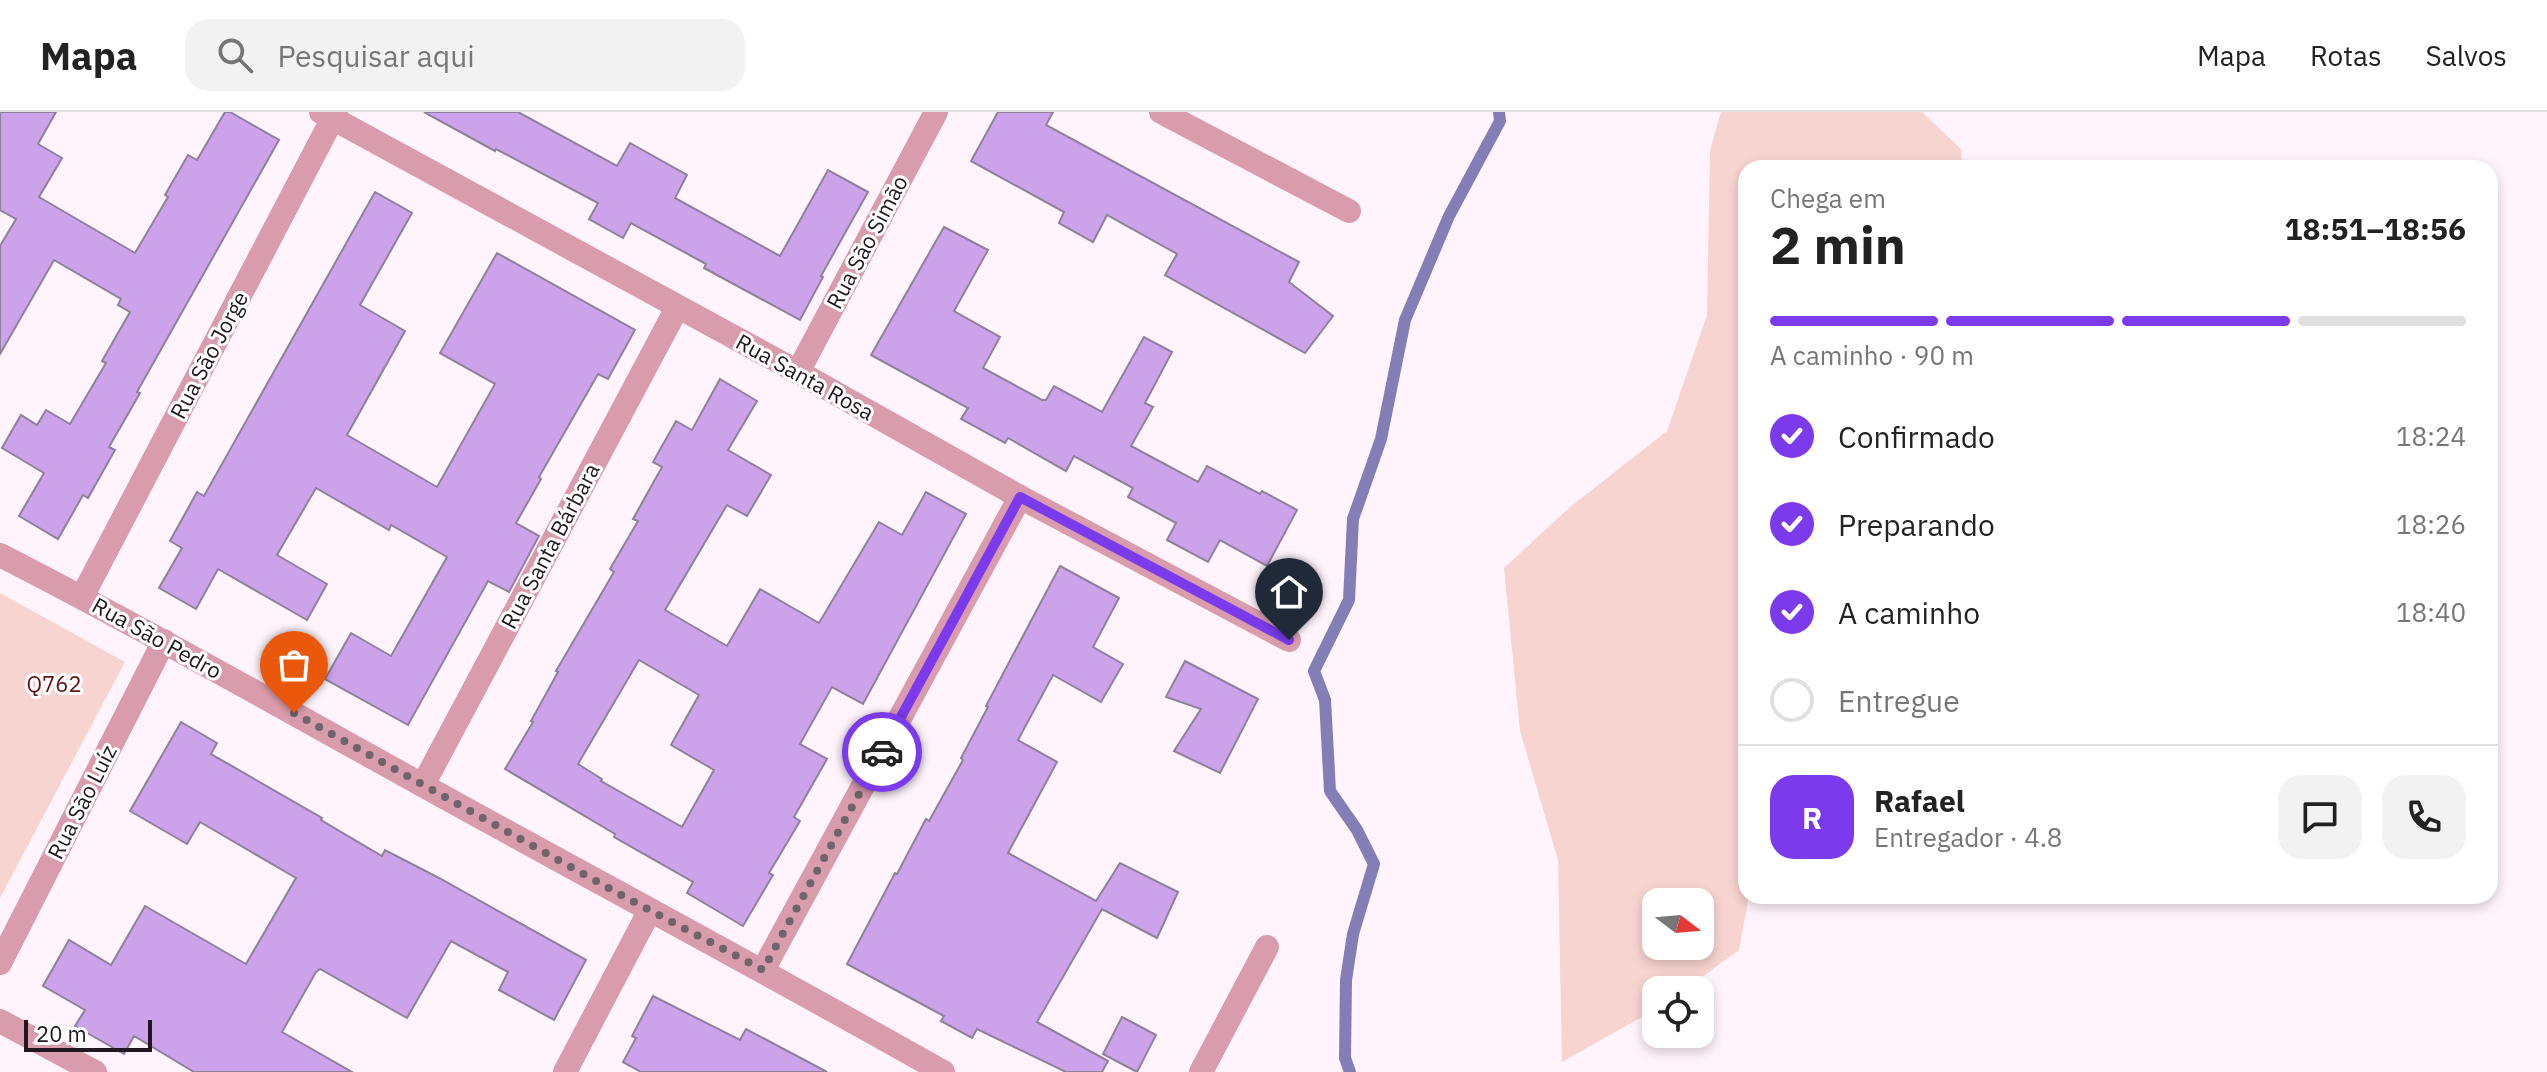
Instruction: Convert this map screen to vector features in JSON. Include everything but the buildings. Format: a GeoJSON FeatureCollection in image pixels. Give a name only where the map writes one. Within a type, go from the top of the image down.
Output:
{"type":"FeatureCollection","features":[{"type":"Feature","properties":{"kind":"street","name":"Rua São Simão"},"geometry":{"type":"LineString","coordinates":[[798,372],[936,112]]}},
{"type":"Feature","properties":{"kind":"street"},"geometry":{"type":"LineString","coordinates":[[1161,112],[1349,211]]}},
{"type":"Feature","properties":{"kind":"street","name":"Rua Santa Rosa"},"geometry":{"type":"LineString","coordinates":[[330,114],[1020,497],[1289,640]]}},
{"type":"Feature","properties":{"kind":"street","name":"Rua São Jorge"},"geometry":{"type":"LineString","coordinates":[[82,597],[330,114]]}},
{"type":"Feature","properties":{"kind":"street","name":"Rua Santa Bárbara"},"geometry":{"type":"LineString","coordinates":[[423,785],[677,308]]}},
{"type":"Feature","properties":{"kind":"street"},"geometry":{"type":"LineString","coordinates":[[763,970],[1020,497]]}},
{"type":"Feature","properties":{"kind":"street","name":"Rua São Pedro"},"geometry":{"type":"LineString","coordinates":[[0,555],[164,641],[943,1072]]}},
{"type":"Feature","properties":{"kind":"street","name":"Rua São Luíz"},"geometry":{"type":"LineString","coordinates":[[0,963],[164,641]]}},
{"type":"Feature","properties":{"kind":"street"},"geometry":{"type":"LineString","coordinates":[[565,1072],[650,910]]}},
{"type":"Feature","properties":{"kind":"street"},"geometry":{"type":"LineString","coordinates":[[1201,1072],[1267,947]]}},
{"type":"Feature","properties":{"kind":"street"},"geometry":{"type":"LineString","coordinates":[[0,1021],[95,1072]]}},
{"type":"Feature","properties":{"kind":"green space"},"geometry":{"type":"Polygon","coordinates":[[[1721,112],[1922,112],[1961,149],[1962,160],[1738,160],[1738,904],[1748,904],[1739,950],[1703,976],[1642,976],[1642,1017],[1562,1062],[1558,860],[1520,731],[1504,568],[1570,507],[1667,431],[1707,315],[1710,150],[1721,112]]]}},
{"type":"Feature","properties":{"kind":"green space","name":"Q762"},"geometry":{"type":"Polygon","coordinates":[[[0,593],[125,662],[0,898],[0,593]]]}},
{"type":"Feature","properties":{"kind":"waterway"},"geometry":{"type":"LineString","coordinates":[[1350,1072],[1345,1058],[1346,980],[1353,934],[1374,864],[1357,830],[1330,791],[1325,700],[1314,671],[1349,600],[1353,519],[1381,439],[1405,320],[1449,216],[1500,121],[1499,112]]}},
{"type":"Feature","properties":{"kind":"way so far"},"geometry":{"type":"LineString","coordinates":[[294,713],[763,970],[882,752]]}},
{"type":"Feature","properties":{"kind":"route"},"geometry":{"type":"LineString","coordinates":[[882,752],[1020,497],[1289,640]]}}]}
